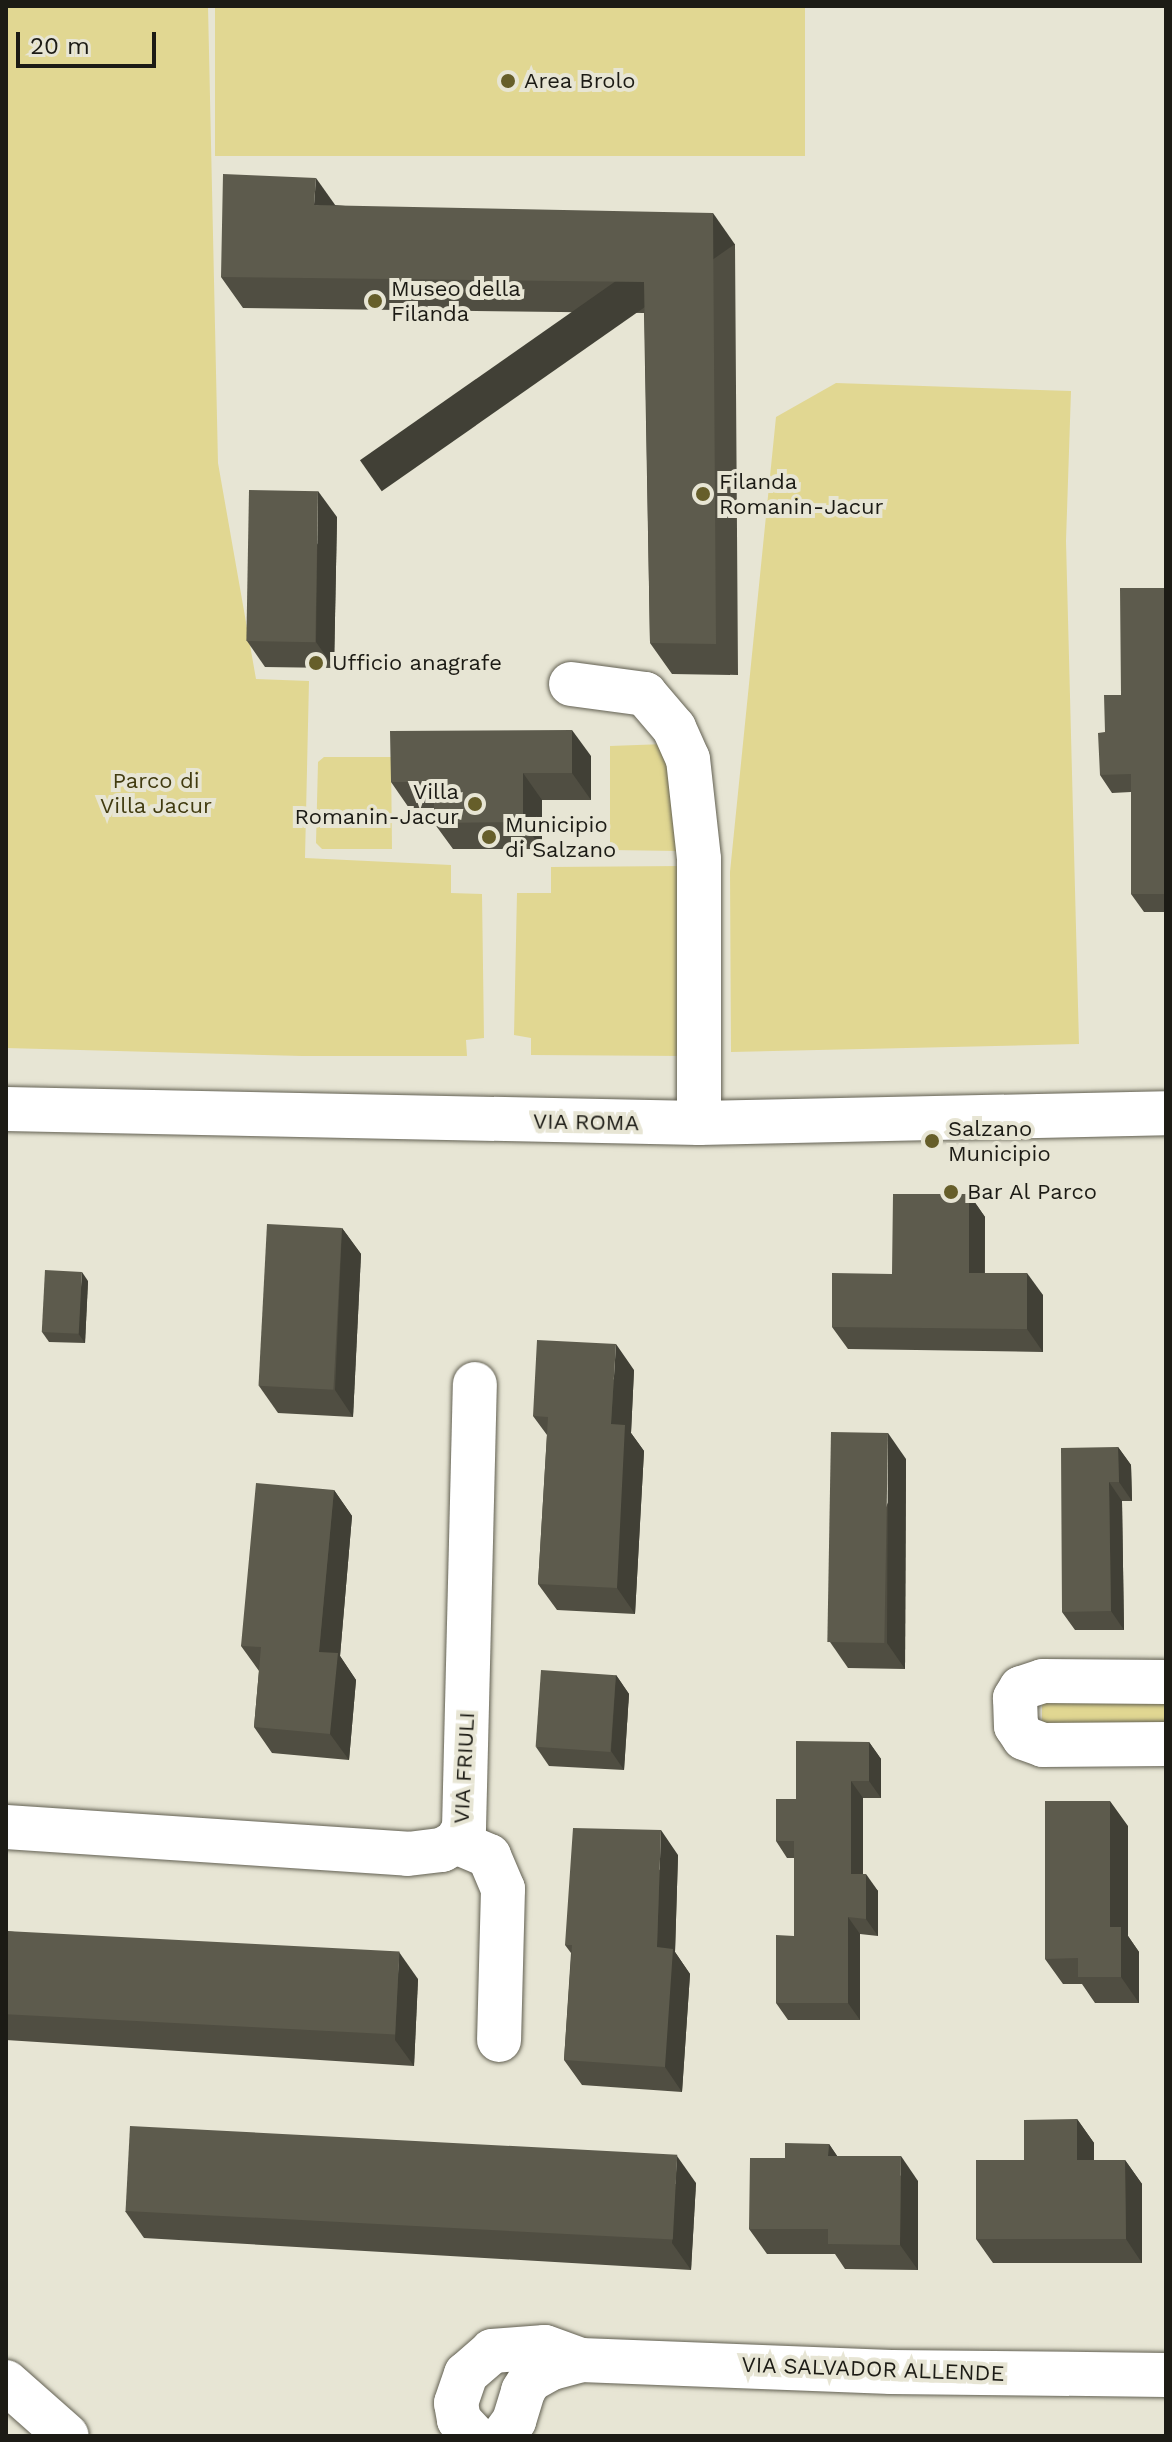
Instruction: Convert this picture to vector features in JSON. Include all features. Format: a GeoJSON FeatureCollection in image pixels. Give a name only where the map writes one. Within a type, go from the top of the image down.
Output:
{"type":"FeatureCollection","features":[{"type":"Feature","properties":{"kind":"street"},"geometry":{"type":"LineString","coordinates":[[571,684],[645,694],[674,728],[688,759],[699,859],[699,1123]]}},
{"type":"Feature","properties":{"kind":"street","name":"VIA ROMA"},"geometry":{"type":"LineString","coordinates":[[6,1109],[699,1123],[1166,1113]]}},
{"type":"Feature","properties":{"kind":"street","name":"VIA FRIULI"},"geometry":{"type":"LineString","coordinates":[[6,1827],[408,1854],[442,1850],[456,1842],[464,1828],[475,1384]]}},
{"type":"Feature","properties":{"kind":"street"},"geometry":{"type":"LineString","coordinates":[[1166,1682],[1043,1681],[1021,1688],[1015,1698],[1016,1726],[1024,1738],[1043,1745],[1166,1744]]}},
{"type":"Feature","properties":{"kind":"street"},"geometry":{"type":"LineString","coordinates":[[456,1842],[489,1856],[503,1889],[499,2040]]}},
{"type":"Feature","properties":{"kind":"street"},"geometry":{"type":"LineString","coordinates":[[474,2436],[459,2420],[456,2403],[466,2374],[492,2351],[545,2347],[581,2360]]}},
{"type":"Feature","properties":{"kind":"street"},"geometry":{"type":"LineString","coordinates":[[503,2436],[514,2421],[523,2391],[530,2380],[552,2368],[581,2360]]}},
{"type":"Feature","properties":{"kind":"street","name":"VIA SALVADOR ALLENDE"},"geometry":{"type":"LineString","coordinates":[[581,2360],[891,2372],[1166,2375]]}},
{"type":"Feature","properties":{"kind":"street"},"geometry":{"type":"LineString","coordinates":[[6,2382],[67,2436]]}},
{"type":"Feature","properties":{"kind":"green space","name":"Parco di Villa Jacur"},"geometry":{"type":"Polygon","coordinates":[[[6,6],[208,6],[218,463],[256,679],[309,681],[305,858],[451,865],[451,893],[482,894],[484,1038],[466,1040],[467,1056],[302,1056],[6,1048],[6,6]]]}},
{"type":"Feature","properties":{"kind":"green space","name":"Area Brolo"},"geometry":{"type":"Polygon","coordinates":[[[215,6],[805,6],[805,156],[215,156],[215,6]]]}},
{"type":"Feature","properties":{"kind":"green space"},"geometry":{"type":"Polygon","coordinates":[[[836,383],[1071,391],[1066,541],[1079,1044],[731,1052],[730,872],[776,417],[836,383]]]}},
{"type":"Feature","properties":{"kind":"green space"},"geometry":{"type":"Polygon","coordinates":[[[665,744],[678,851],[610,850],[610,746],[665,744]]]}},
{"type":"Feature","properties":{"kind":"green space"},"geometry":{"type":"Polygon","coordinates":[[[324,757],[391,757],[392,849],[322,849],[316,843],[318,762],[324,757]]]}},
{"type":"Feature","properties":{"kind":"green space"},"geometry":{"type":"Polygon","coordinates":[[[681,866],[685,1056],[531,1055],[531,1038],[514,1035],[517,893],[551,893],[551,867],[681,866]]]}},
{"type":"Feature","properties":{"kind":"green space"},"geometry":{"type":"Polygon","coordinates":[[[1042,1694],[1166,1694],[1166,1728],[1042,1728],[1042,1694]]]}},
{"type":"Feature","properties":{"kind":"building"},"geometry":{"type":"Polygon","coordinates":[[[223,174],[316,178],[314,205],[713,213],[716,644],[650,643],[644,282],[221,277],[223,174]]]}},
{"type":"Feature","properties":{"kind":"building"},"geometry":{"type":"Polygon","coordinates":[[[249,490],[318,491],[315,642],[246,641],[249,490]]]}},
{"type":"Feature","properties":{"kind":"building"},"geometry":{"type":"Polygon","coordinates":[[[1120,588],[1166,588],[1166,894],[1131,894],[1131,774],[1100,775],[1098,733],[1105,732],[1104,695],[1121,695],[1120,588]]]}},
{"type":"Feature","properties":{"kind":"building"},"geometry":{"type":"Polygon","coordinates":[[[572,730],[572,773],[523,773],[523,822],[434,823],[434,782],[391,782],[390,731],[572,730]]]}},
{"type":"Feature","properties":{"kind":"building"},"geometry":{"type":"Polygon","coordinates":[[[893,1194],[969,1194],[969,1273],[1027,1273],[1027,1329],[832,1327],[832,1273],[892,1274],[893,1194]]]}},
{"type":"Feature","properties":{"kind":"building"},"geometry":{"type":"Polygon","coordinates":[[[267,1224],[342,1228],[333,1390],[259,1386],[267,1224]]]}},
{"type":"Feature","properties":{"kind":"building"},"geometry":{"type":"Polygon","coordinates":[[[45,1270],[82,1272],[79,1334],[42,1332],[45,1270]]]}},
{"type":"Feature","properties":{"kind":"building"},"geometry":{"type":"Polygon","coordinates":[[[537,1340],[616,1344],[611,1424],[625,1425],[617,1588],[538,1584],[548,1417],[533,1416],[537,1340]]]}},
{"type":"Feature","properties":{"kind":"building"},"geometry":{"type":"Polygon","coordinates":[[[831,1432],[888,1433],[884,1643],[827,1642],[831,1432]]]}},
{"type":"Feature","properties":{"kind":"building"},"geometry":{"type":"Polygon","coordinates":[[[1118,1447],[1119,1482],[1109,1482],[1111,1611],[1062,1612],[1061,1448],[1118,1447]]]}},
{"type":"Feature","properties":{"kind":"building"},"geometry":{"type":"Polygon","coordinates":[[[256,1483],[334,1490],[319,1652],[338,1653],[330,1734],[254,1727],[261,1647],[241,1646],[256,1483]]]}},
{"type":"Feature","properties":{"kind":"building"},"geometry":{"type":"Polygon","coordinates":[[[541,1670],[616,1675],[610,1752],[536,1747],[541,1670]]]}},
{"type":"Feature","properties":{"kind":"building"},"geometry":{"type":"Polygon","coordinates":[[[796,1741],[869,1742],[869,1781],[851,1781],[851,1874],[866,1874],[866,1919],[848,1917],[848,2003],[776,2003],[776,1935],[794,1936],[794,1841],[776,1841],[776,1799],[796,1799],[796,1741]]]}},
{"type":"Feature","properties":{"kind":"building"},"geometry":{"type":"Polygon","coordinates":[[[1045,1801],[1110,1801],[1110,1927],[1121,1927],[1121,1977],[1078,1977],[1078,1958],[1045,1959],[1045,1801]]]}},
{"type":"Feature","properties":{"kind":"building"},"geometry":{"type":"Polygon","coordinates":[[[573,1828],[661,1830],[657,1947],[673,1949],[665,2067],[564,2060],[572,1945],[565,1945],[573,1828]]]}},
{"type":"Feature","properties":{"kind":"building"},"geometry":{"type":"Polygon","coordinates":[[[6,1931],[399,1952],[395,2035],[6,2014],[6,1931]]]}},
{"type":"Feature","properties":{"kind":"building"},"geometry":{"type":"Polygon","coordinates":[[[1077,2119],[1077,2160],[1125,2160],[1126,2239],[976,2239],[976,2160],[1024,2160],[1024,2120],[1077,2119]]]}},
{"type":"Feature","properties":{"kind":"building"},"geometry":{"type":"Polygon","coordinates":[[[130,2126],[677,2155],[673,2240],[126,2211],[130,2126]]]}},
{"type":"Feature","properties":{"kind":"building"},"geometry":{"type":"Polygon","coordinates":[[[785,2143],[829,2144],[828,2156],[901,2156],[900,2245],[828,2244],[828,2229],[749,2229],[750,2158],[785,2158],[785,2143]]]}},
{"type":"Feature","properties":{"kind":"place","name":"Area Brolo"},"geometry":{"type":"Point","coordinates":[508,81]}},
{"type":"Feature","properties":{"kind":"place","name":"Museo della Filanda"},"geometry":{"type":"Point","coordinates":[375,301]}},
{"type":"Feature","properties":{"kind":"place","name":"Filanda Romanin-Jacur"},"geometry":{"type":"Point","coordinates":[703,494]}},
{"type":"Feature","properties":{"kind":"place","name":"Ufficio anagrafe"},"geometry":{"type":"Point","coordinates":[316,663]}},
{"type":"Feature","properties":{"kind":"place","name":"Villa Romanin-Jacur"},"geometry":{"type":"Point","coordinates":[475,804]}},
{"type":"Feature","properties":{"kind":"place","name":"Municipio di Salzano"},"geometry":{"type":"Point","coordinates":[489,837]}},
{"type":"Feature","properties":{"kind":"place","name":"Salzano Municipio"},"geometry":{"type":"Point","coordinates":[932,1141]}},
{"type":"Feature","properties":{"kind":"place","name":"Bar Al Parco"},"geometry":{"type":"Point","coordinates":[951,1192]}}]}
